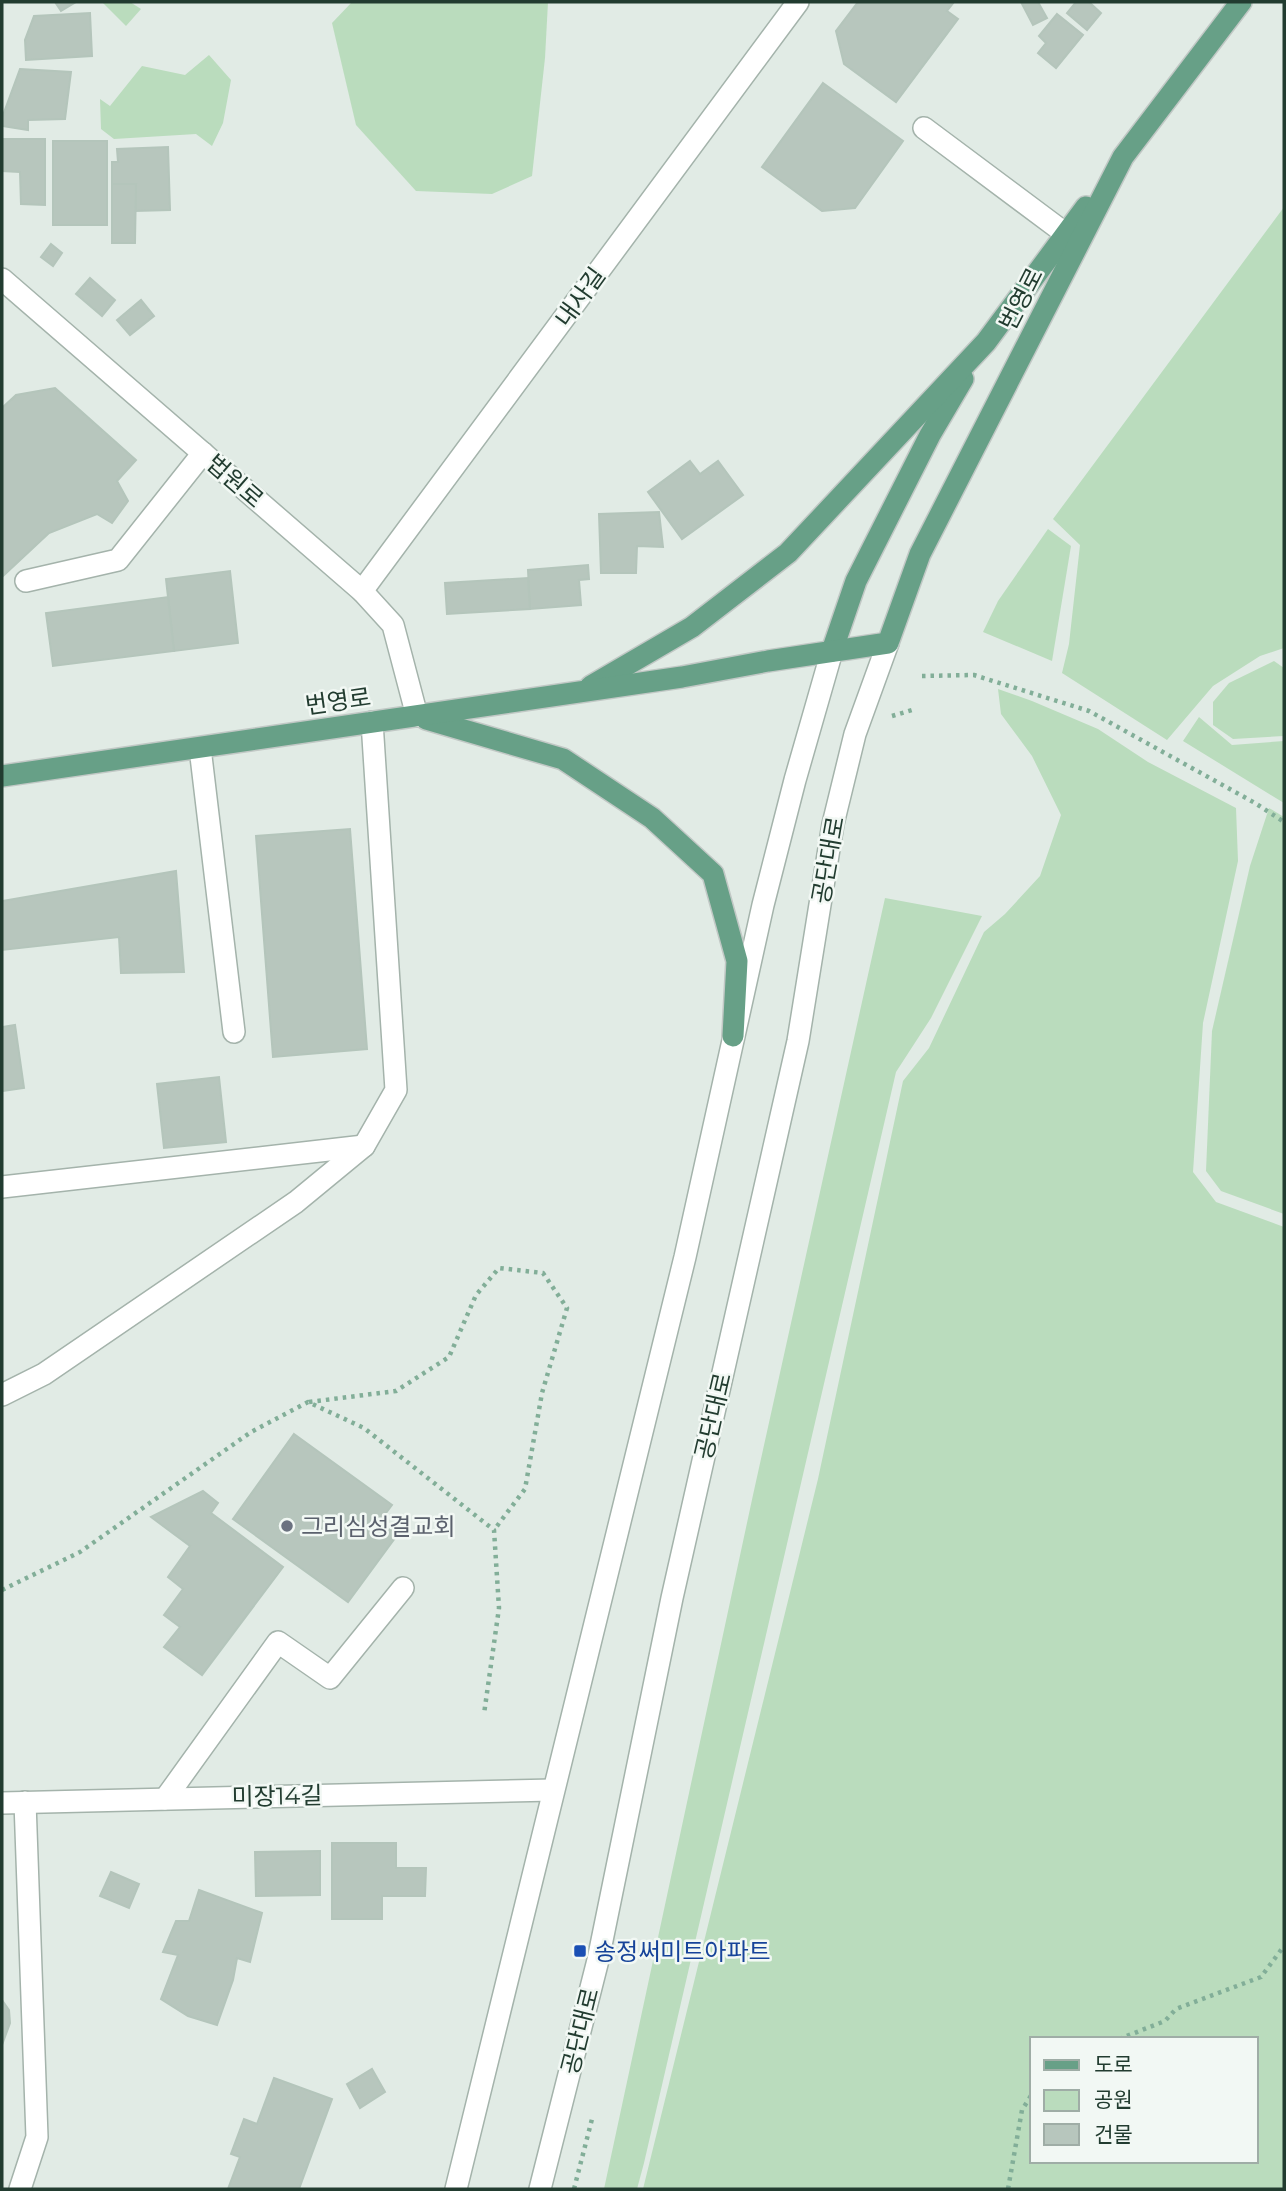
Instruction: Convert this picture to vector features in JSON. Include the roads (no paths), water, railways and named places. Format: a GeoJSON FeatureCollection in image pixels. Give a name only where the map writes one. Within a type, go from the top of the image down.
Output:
{"type":"FeatureCollection","features":[{"type":"Feature","properties":{"kind":"main road","name":"번영로"},"geometry":{"type":"LineString","coordinates":[[2,776],[580,693],[888,643],[920,555],[1123,158],[1241,2]]}},
{"type":"Feature","properties":{"kind":"main road"},"geometry":{"type":"LineString","coordinates":[[832,651],[862,569],[929,435],[986,342],[1123,158]]}},
{"type":"Feature","properties":{"kind":"main road"},"geometry":{"type":"LineString","coordinates":[[580,693],[692,627],[788,553],[986,342]]}},
{"type":"Feature","properties":{"kind":"main road"},"geometry":{"type":"LineString","coordinates":[[417,716],[563,759],[652,818],[713,874],[737,961],[733,1036]]}},
{"type":"Feature","properties":{"kind":"street","name":"내사길"},"geometry":{"type":"LineString","coordinates":[[362,592],[798,2]]}},
{"type":"Feature","properties":{"kind":"street"},"geometry":{"type":"LineString","coordinates":[[924,128],[1066,234]]}},
{"type":"Feature","properties":{"kind":"street","name":"법원로"},"geometry":{"type":"LineString","coordinates":[[2,279],[362,592],[393,625],[417,716]]}},
{"type":"Feature","properties":{"kind":"street"},"geometry":{"type":"LineString","coordinates":[[26,581],[118,560],[203,453]]}},
{"type":"Feature","properties":{"kind":"street","name":"공단대로"},"geometry":{"type":"LineString","coordinates":[[540,2189],[598,1960],[672,1598],[798,1041],[833,824],[855,733],[888,643]]}},
{"type":"Feature","properties":{"kind":"street"},"geometry":{"type":"LineString","coordinates":[[456,2189],[685,1257],[773,866],[832,651]]}},
{"type":"Feature","properties":{"kind":"street"},"geometry":{"type":"LineString","coordinates":[[2,1395],[44,1374],[296,1202],[363,1146],[396,1090],[373,722]]}},
{"type":"Feature","properties":{"kind":"street"},"geometry":{"type":"LineString","coordinates":[[200,748],[234,1032]]}},
{"type":"Feature","properties":{"kind":"street"},"geometry":{"type":"LineString","coordinates":[[2,1187],[363,1146]]}},
{"type":"Feature","properties":{"kind":"street"},"geometry":{"type":"LineString","coordinates":[[165,1799],[278,1642],[330,1678],[403,1588]]}},
{"type":"Feature","properties":{"kind":"street","name":"미장14길"},"geometry":{"type":"LineString","coordinates":[[2,1802],[553,1790]]}},
{"type":"Feature","properties":{"kind":"street"},"geometry":{"type":"LineString","coordinates":[[20,2189],[37,2137],[25,1802]]}},
{"type":"Feature","properties":{"kind":"place","name":"그리심성결교회"},"geometry":{"type":"Point","coordinates":[287,1526]}},
{"type":"Feature","properties":{"kind":"place","name":"송정써미트아파트"},"geometry":{"type":"Point","coordinates":[580,1951]}}]}
